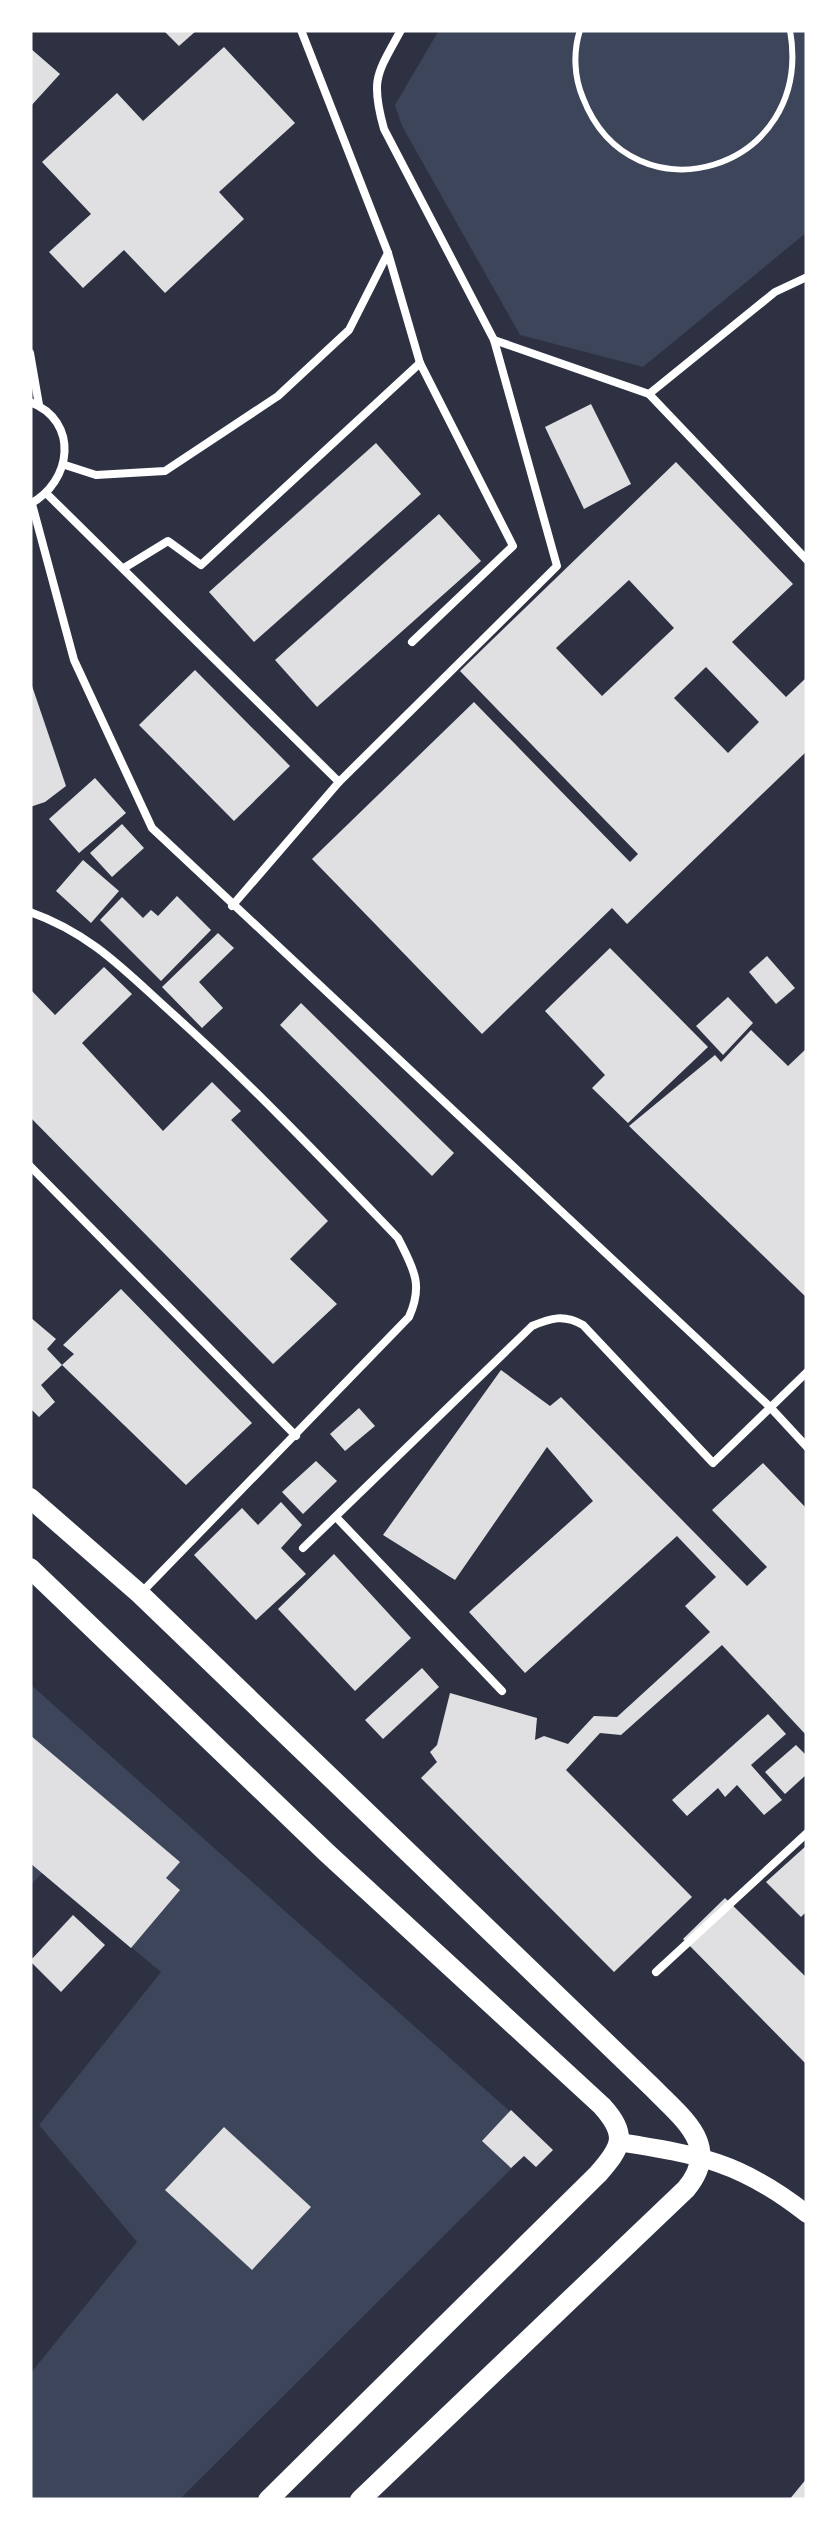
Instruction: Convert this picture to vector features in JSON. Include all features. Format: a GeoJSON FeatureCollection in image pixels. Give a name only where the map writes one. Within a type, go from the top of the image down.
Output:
{"type":"FeatureCollection","features":[{"type":"Feature","properties":{"kind":"main road"},"geometry":{"type":"LineString","coordinates":[[30,1498],[140,1594],[694,2132],[701,2156],[695,2178],[686,2189],[360,2500]]}},
{"type":"Feature","properties":{"kind":"main road"},"geometry":{"type":"LineString","coordinates":[[30,1568],[617,2124],[620,2142],[598,2174],[268,2500]]}},
{"type":"Feature","properties":{"kind":"street"},"geometry":{"type":"LineString","coordinates":[[620,2142],[701,2156],[738,2169],[807,2214]]}},
{"type":"Feature","properties":{"kind":"lane"},"geometry":{"type":"LineString","coordinates":[[301,30],[388,253],[420,363],[512,546],[412,642]]}},
{"type":"Feature","properties":{"kind":"lane"},"geometry":{"type":"LineString","coordinates":[[232,906],[339,782],[557,566],[494,340],[384,129],[375,98],[376,75],[400,30]]}},
{"type":"Feature","properties":{"kind":"lane"},"geometry":{"type":"LineString","coordinates":[[65,465],[96,474],[165,471],[278,396],[348,330],[388,253]]}},
{"type":"Feature","properties":{"kind":"lane"},"geometry":{"type":"LineString","coordinates":[[649,394],[775,292],[807,276]]}},
{"type":"Feature","properties":{"kind":"lane"},"geometry":{"type":"LineString","coordinates":[[494,340],[649,394],[807,560]]}},
{"type":"Feature","properties":{"kind":"lane"},"geometry":{"type":"LineString","coordinates":[[30,353],[34,403],[62,431],[66,447],[65,465],[58,481],[31,504],[74,660],[152,828],[807,1446]]}},
{"type":"Feature","properties":{"kind":"lane"},"geometry":{"type":"LineString","coordinates":[[124,568],[168,542],[201,566],[420,363]]}},
{"type":"Feature","properties":{"kind":"lane"},"geometry":{"type":"LineString","coordinates":[[47,494],[339,782]]}},
{"type":"Feature","properties":{"kind":"lane"},"geometry":{"type":"LineString","coordinates":[[30,912],[65,924],[102,951],[211,1048],[398,1238],[413,1268],[418,1295],[409,1316],[140,1594]]}},
{"type":"Feature","properties":{"kind":"lane"},"geometry":{"type":"LineString","coordinates":[[30,1166],[296,1436]]}},
{"type":"Feature","properties":{"kind":"lane"},"geometry":{"type":"LineString","coordinates":[[303,1548],[532,1326],[560,1317],[583,1324],[713,1463],[807,1372]]}},
{"type":"Feature","properties":{"kind":"lane"},"geometry":{"type":"LineString","coordinates":[[336,1517],[502,1690]]}},
{"type":"Feature","properties":{"kind":"lane"},"geometry":{"type":"LineString","coordinates":[[656,1972],[807,1833]]}},
{"type":"Feature","properties":{"kind":"path"},"geometry":{"type":"LineString","coordinates":[[580,30],[575,66],[579,90],[602,132],[620,149],[642,161],[665,168],[690,169],[737,156],[773,124],[792,80],[790,30]]}},
{"type":"Feature","properties":{"kind":"shaded area"},"geometry":{"type":"Polygon","coordinates":[[[439,30],[807,30],[807,232],[643,367],[520,335],[402,126],[395,105],[439,30]]]}},
{"type":"Feature","properties":{"kind":"shaded area"},"geometry":{"type":"Polygon","coordinates":[[[30,1684],[541,2139],[179,2500],[30,2500],[30,2374],[137,2242],[39,2125],[161,1972],[42,1873],[30,1886],[30,1684]]]}},
{"type":"Feature","properties":{"kind":"building"},"geometry":{"type":"Polygon","coordinates":[[[163,30],[197,30],[179,46],[163,30]]]}},
{"type":"Feature","properties":{"kind":"building"},"geometry":{"type":"Polygon","coordinates":[[[224,47],[295,123],[219,192],[244,219],[165,293],[124,250],[83,288],[49,252],[91,214],[42,162],[117,93],[143,121],[224,47]]]}},
{"type":"Feature","properties":{"kind":"building"},"geometry":{"type":"Polygon","coordinates":[[[30,48],[60,74],[30,107],[30,48]]]}},
{"type":"Feature","properties":{"kind":"building"},"geometry":{"type":"Polygon","coordinates":[[[591,404],[631,484],[584,509],[545,427],[591,404]]]}},
{"type":"Feature","properties":{"kind":"building"},"geometry":{"type":"Polygon","coordinates":[[[376,443],[421,494],[254,642],[209,592],[376,443]]]}},
{"type":"Feature","properties":{"kind":"building"},"geometry":{"type":"Polygon","coordinates":[[[676,462],[793,584],[732,642],[786,697],[807,677],[807,751],[627,924],[612,908],[482,1034],[312,859],[474,702],[630,862],[638,854],[460,671],[676,462]],[[629,580],[556,648],[602,696],[674,628],[629,580]],[[706,667],[674,698],[728,753],[759,722],[706,667]]]}},
{"type":"Feature","properties":{"kind":"building"},"geometry":{"type":"Polygon","coordinates":[[[439,514],[481,561],[317,707],[275,660],[439,514]]]}},
{"type":"Feature","properties":{"kind":"building"},"geometry":{"type":"Polygon","coordinates":[[[195,670],[290,766],[234,821],[139,725],[195,670]]]}},
{"type":"Feature","properties":{"kind":"building"},"geometry":{"type":"Polygon","coordinates":[[[30,680],[66,786],[45,802],[30,807],[30,680]]]}},
{"type":"Feature","properties":{"kind":"building"},"geometry":{"type":"Polygon","coordinates":[[[95,778],[126,813],[79,853],[49,819],[95,778]]]}},
{"type":"Feature","properties":{"kind":"building"},"geometry":{"type":"Polygon","coordinates":[[[122,824],[144,848],[112,877],[90,853],[122,824]]]}},
{"type":"Feature","properties":{"kind":"building"},"geometry":{"type":"Polygon","coordinates":[[[83,860],[119,891],[91,923],[56,891],[83,860]]]}},
{"type":"Feature","properties":{"kind":"building"},"geometry":{"type":"Polygon","coordinates":[[[177,896],[211,930],[161,981],[100,920],[122,897],[143,918],[151,910],[158,916],[177,896]]]}},
{"type":"Feature","properties":{"kind":"building"},"geometry":{"type":"Polygon","coordinates":[[[218,933],[234,948],[199,982],[223,1008],[202,1028],[162,987],[218,933]]]}},
{"type":"Feature","properties":{"kind":"building"},"geometry":{"type":"Polygon","coordinates":[[[610,948],[708,1047],[628,1123],[592,1088],[605,1075],[545,1011],[610,948]]]}},
{"type":"Feature","properties":{"kind":"building"},"geometry":{"type":"Polygon","coordinates":[[[767,956],[795,988],[776,1004],[749,972],[767,956]]]}},
{"type":"Feature","properties":{"kind":"building"},"geometry":{"type":"Polygon","coordinates":[[[104,967],[132,994],[82,1043],[163,1131],[212,1082],[241,1111],[231,1120],[328,1221],[290,1259],[337,1304],[273,1364],[30,1117],[30,989],[55,1015],[104,967]]]}},
{"type":"Feature","properties":{"kind":"building"},"geometry":{"type":"Polygon","coordinates":[[[728,997],[753,1023],[723,1055],[696,1026],[728,997]]]}},
{"type":"Feature","properties":{"kind":"building"},"geometry":{"type":"Polygon","coordinates":[[[301,1003],[454,1153],[432,1176],[280,1025],[301,1003]]]}},
{"type":"Feature","properties":{"kind":"building"},"geometry":{"type":"Polygon","coordinates":[[[751,1030],[788,1066],[807,1048],[807,1298],[629,1126],[715,1055],[721,1062],[751,1030]]]}},
{"type":"Feature","properties":{"kind":"building"},"geometry":{"type":"Polygon","coordinates":[[[121,1289],[252,1423],[186,1485],[62,1365],[74,1354],[63,1345],[121,1289]]]}},
{"type":"Feature","properties":{"kind":"building"},"geometry":{"type":"Polygon","coordinates":[[[30,1317],[56,1339],[47,1349],[62,1365],[41,1385],[55,1402],[39,1417],[30,1408],[30,1317]]]}},
{"type":"Feature","properties":{"kind":"building"},"geometry":{"type":"Polygon","coordinates":[[[501,1370],[550,1406],[561,1397],[747,1586],[767,1567],[712,1510],[763,1463],[807,1509],[807,1736],[722,1645],[621,1735],[600,1733],[566,1770],[692,1897],[614,1972],[421,1778],[437,1762],[430,1752],[437,1745],[450,1693],[537,1718],[535,1740],[544,1736],[568,1744],[594,1716],[617,1717],[710,1632],[685,1606],[716,1577],[677,1536],[525,1673],[469,1612],[593,1501],[547,1447],[455,1580],[383,1535],[501,1370]]]}},
{"type":"Feature","properties":{"kind":"building"},"geometry":{"type":"Polygon","coordinates":[[[359,1408],[375,1426],[345,1451],[330,1434],[359,1408]]]}},
{"type":"Feature","properties":{"kind":"building"},"geometry":{"type":"Polygon","coordinates":[[[316,1461],[337,1481],[303,1514],[282,1492],[316,1461]]]}},
{"type":"Feature","properties":{"kind":"building"},"geometry":{"type":"Polygon","coordinates":[[[281,1502],[302,1525],[281,1548],[306,1574],[256,1620],[194,1555],[242,1508],[258,1525],[281,1502]]]}},
{"type":"Feature","properties":{"kind":"building"},"geometry":{"type":"Polygon","coordinates":[[[334,1554],[411,1638],[355,1691],[278,1609],[334,1554]]]}},
{"type":"Feature","properties":{"kind":"building"},"geometry":{"type":"Polygon","coordinates":[[[422,1668],[439,1687],[383,1739],[365,1720],[422,1668]]]}},
{"type":"Feature","properties":{"kind":"building"},"geometry":{"type":"Polygon","coordinates":[[[768,1714],[786,1734],[751,1765],[782,1800],[764,1815],[737,1785],[725,1797],[718,1788],[687,1816],[672,1800],[768,1714]]]}},
{"type":"Feature","properties":{"kind":"building"},"geometry":{"type":"Polygon","coordinates":[[[30,1735],[180,1862],[166,1878],[180,1890],[131,1948],[30,1863],[30,1735]]]}},
{"type":"Feature","properties":{"kind":"building"},"geometry":{"type":"Polygon","coordinates":[[[796,1745],[805,1754],[807,1751],[807,1774],[785,1794],[765,1772],[796,1745]]]}},
{"type":"Feature","properties":{"kind":"building"},"geometry":{"type":"Polygon","coordinates":[[[807,1845],[807,1911],[801,1917],[766,1882],[807,1845]]]}},
{"type":"Feature","properties":{"kind":"building"},"geometry":{"type":"Polygon","coordinates":[[[725,1898],[807,1978],[807,2065],[683,1939],[725,1898]]]}},
{"type":"Feature","properties":{"kind":"building"},"geometry":{"type":"Polygon","coordinates":[[[73,1915],[105,1945],[61,1992],[30,1961],[73,1915]]]}},
{"type":"Feature","properties":{"kind":"building"},"geometry":{"type":"Polygon","coordinates":[[[511,2110],[553,2150],[536,2167],[524,2156],[511,2168],[482,2141],[511,2110]]]}},
{"type":"Feature","properties":{"kind":"building"},"geometry":{"type":"Polygon","coordinates":[[[224,2127],[311,2207],[252,2270],[165,2190],[224,2127]]]}},
{"type":"Feature","properties":{"kind":"building"},"geometry":{"type":"Polygon","coordinates":[[[807,2478],[807,2500],[789,2500],[807,2478]]]}}]}
